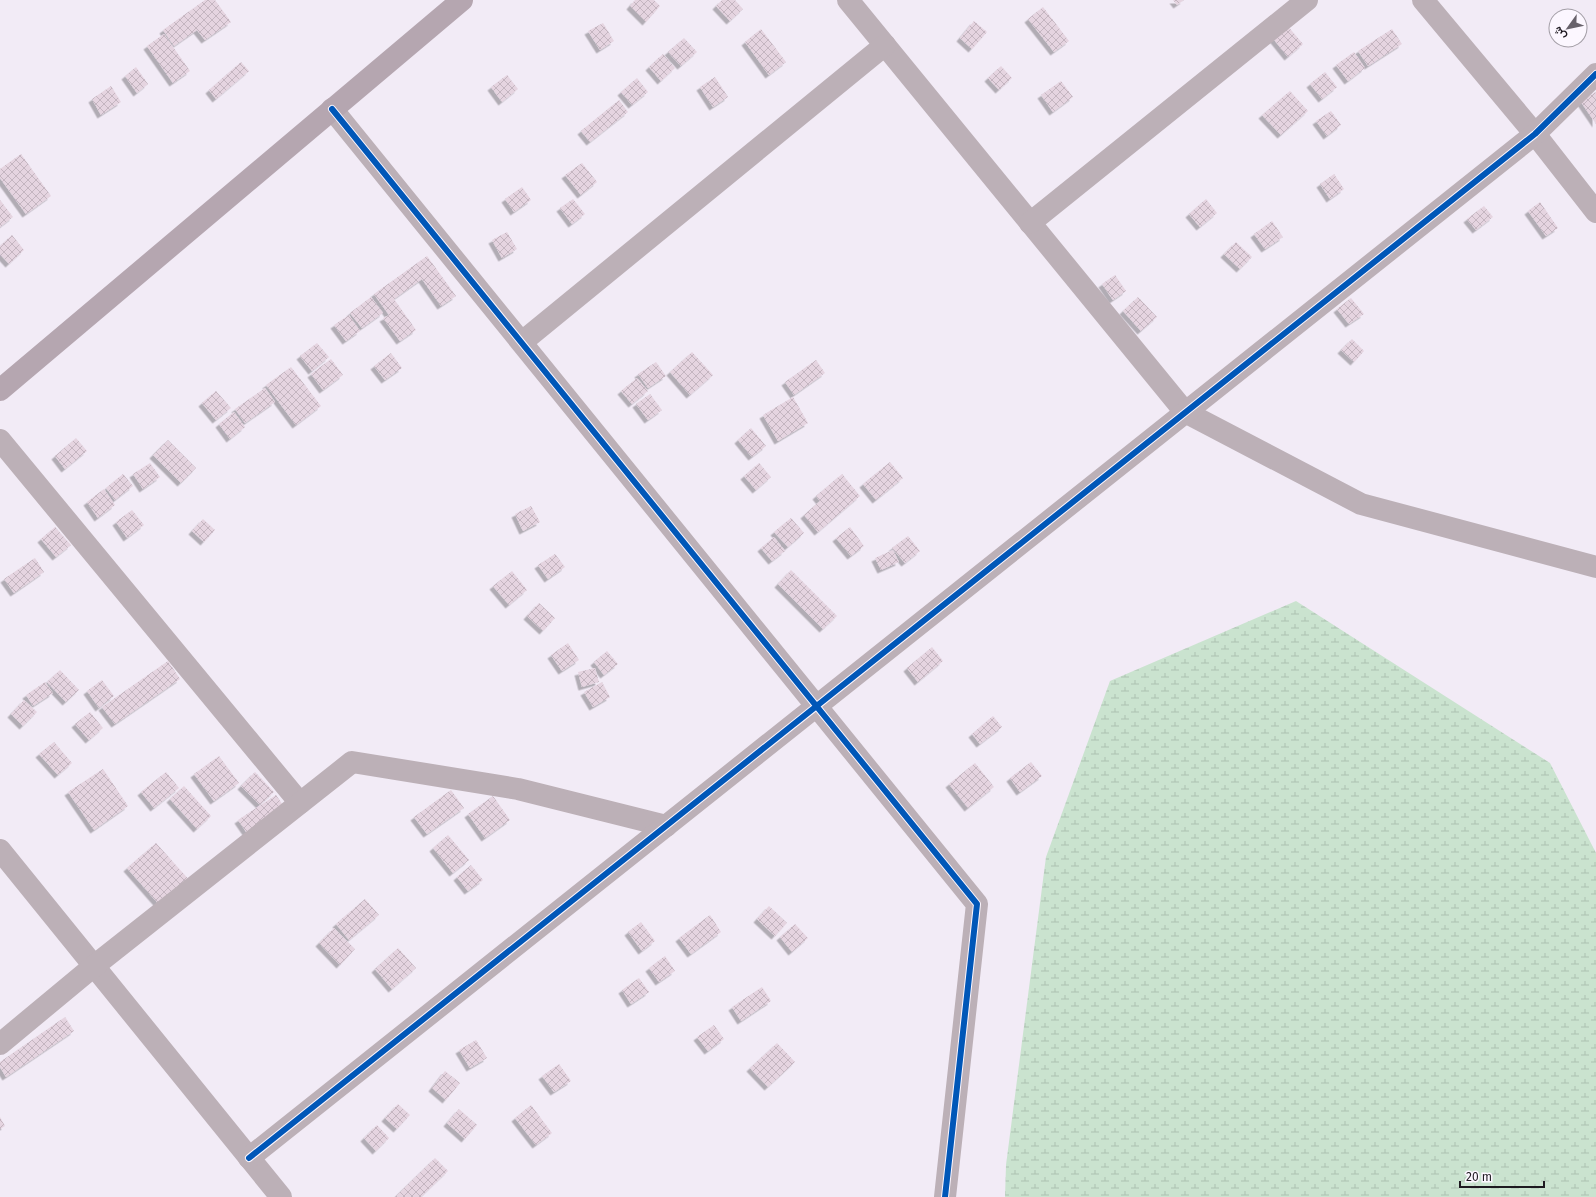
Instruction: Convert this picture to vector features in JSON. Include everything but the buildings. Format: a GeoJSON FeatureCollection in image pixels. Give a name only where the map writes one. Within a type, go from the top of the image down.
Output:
{"type":"FeatureCollection","features":[{"type":"Feature","properties":{"kind":"main road"},"geometry":{"type":"LineString","coordinates":[[0,390],[462,0]]}},
{"type":"Feature","properties":{"kind":"street"},"geometry":{"type":"LineString","coordinates":[[848,0],[1185,412],[1361,504],[1596,567]]}},
{"type":"Feature","properties":{"kind":"street"},"geometry":{"type":"LineString","coordinates":[[1030,223],[1306,0]]}},
{"type":"Feature","properties":{"kind":"street"},"geometry":{"type":"LineString","coordinates":[[1423,0],[1536,134],[1596,212]]}},
{"type":"Feature","properties":{"kind":"street"},"geometry":{"type":"LineString","coordinates":[[522,342],[885,45]]}},
{"type":"Feature","properties":{"kind":"street"},"geometry":{"type":"LineString","coordinates":[[249,1158],[1536,134],[1596,74]]}},
{"type":"Feature","properties":{"kind":"street"},"geometry":{"type":"LineString","coordinates":[[332,109],[977,904],[945,1197]]}},
{"type":"Feature","properties":{"kind":"street"},"geometry":{"type":"LineString","coordinates":[[0,440],[300,803]]}},
{"type":"Feature","properties":{"kind":"street"},"geometry":{"type":"LineString","coordinates":[[0,1044],[94,966],[352,762],[518,789],[666,826]]}},
{"type":"Feature","properties":{"kind":"street"},"geometry":{"type":"LineString","coordinates":[[0,850],[281,1197]]}},
{"type":"Feature","properties":{"kind":"green space"},"geometry":{"type":"Polygon","coordinates":[[[1296,601],[1550,763],[1596,853],[1596,1197],[1005,1197],[1006,1165],[1046,857],[1110,681],[1296,601]]]}},
{"type":"Feature","properties":{"kind":"cycle path"},"geometry":{"type":"LineString","coordinates":[[249,1158],[1535,134],[1596,74]]}},
{"type":"Feature","properties":{"kind":"cycle path"},"geometry":{"type":"LineString","coordinates":[[332,109],[977,904],[945,1197]]}}]}
